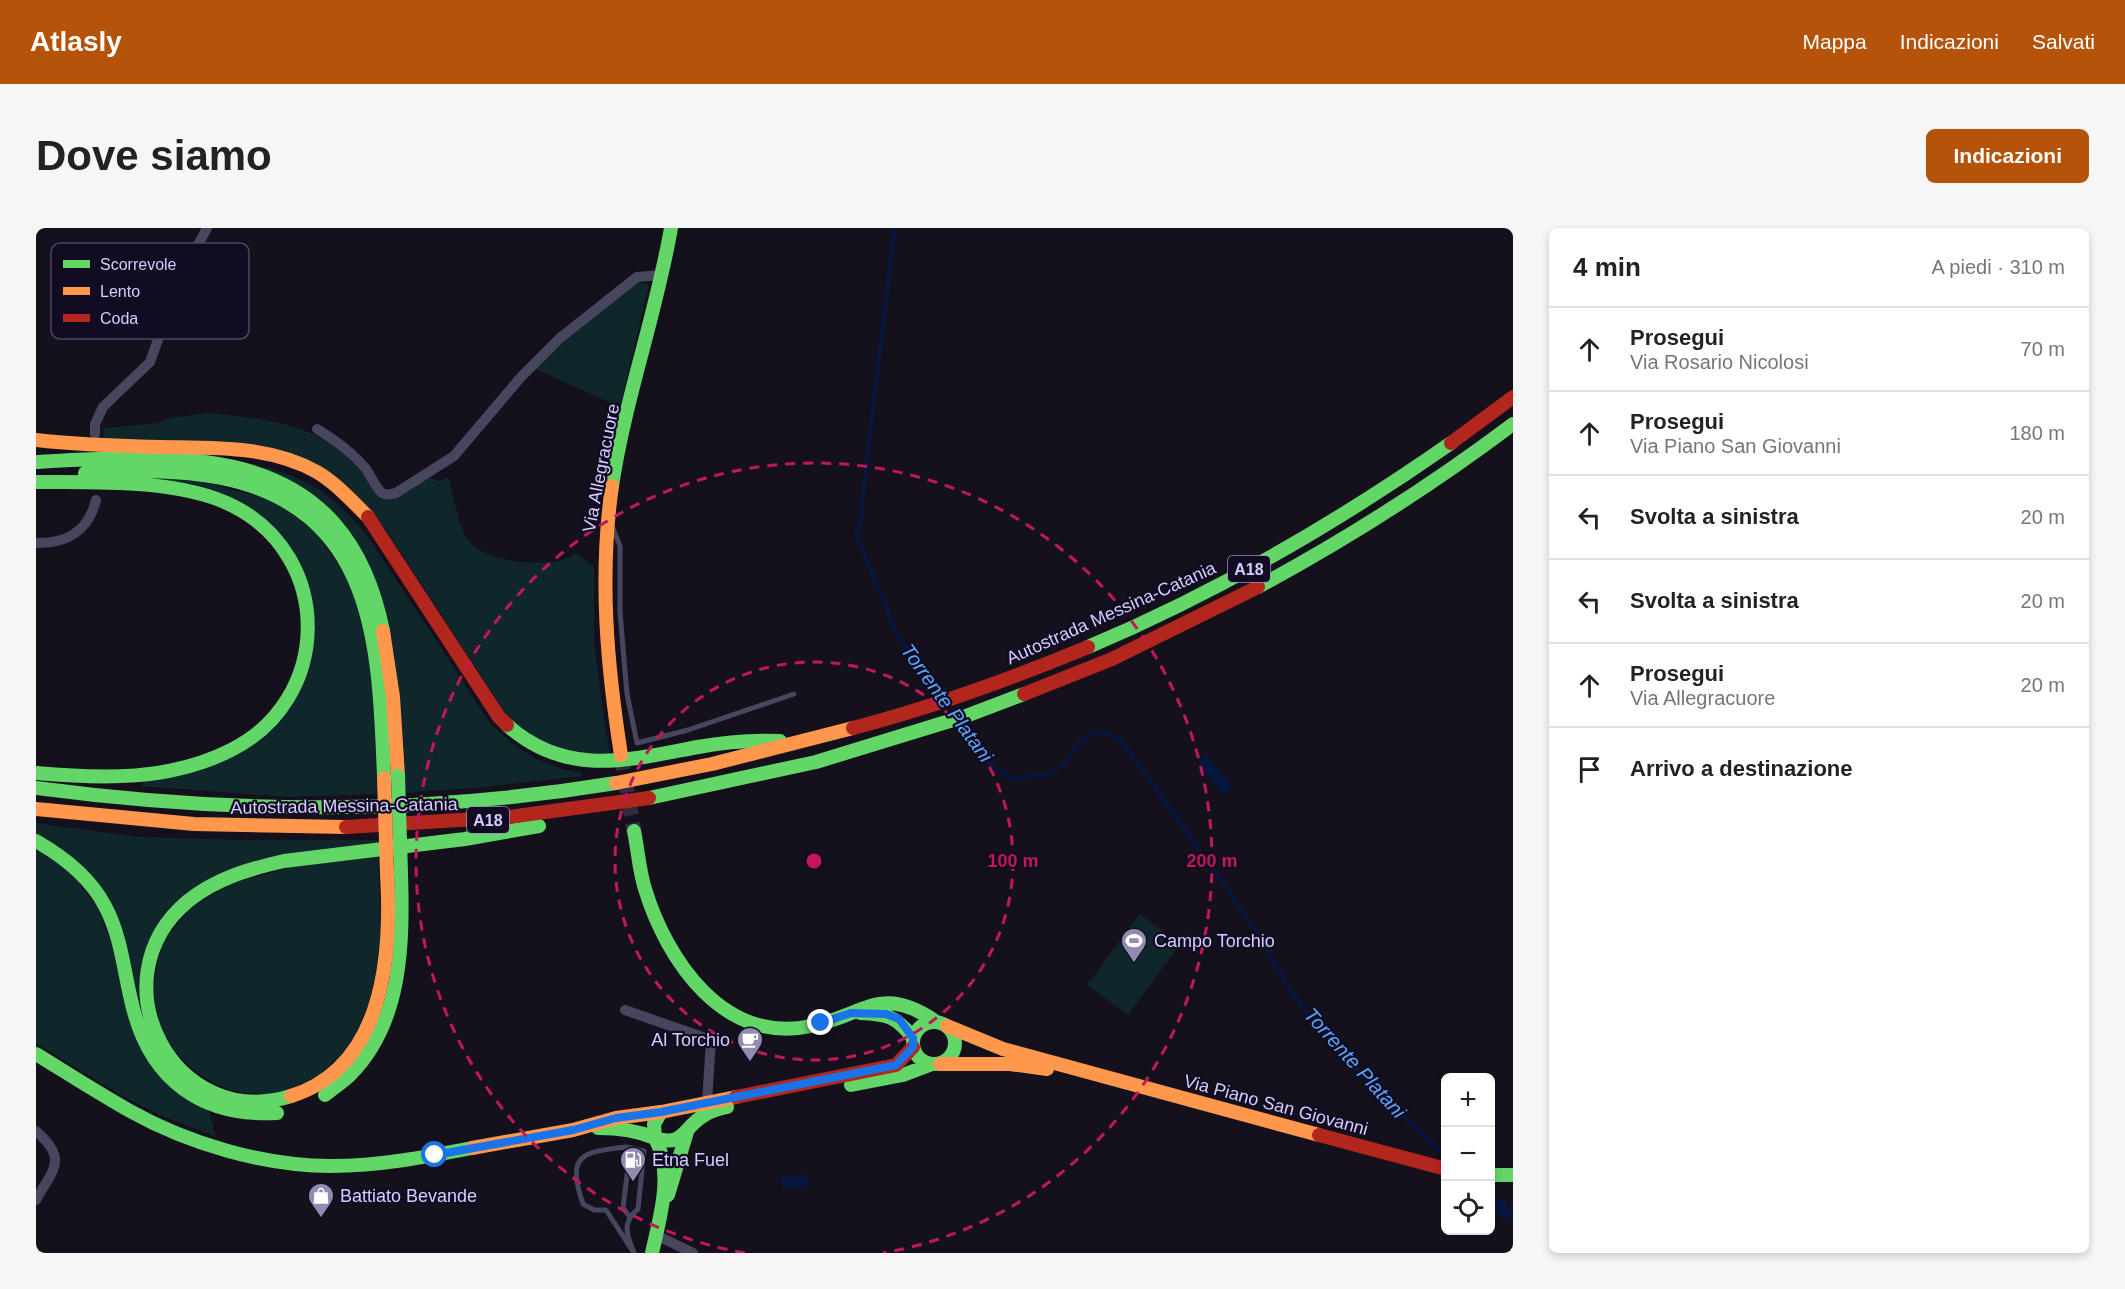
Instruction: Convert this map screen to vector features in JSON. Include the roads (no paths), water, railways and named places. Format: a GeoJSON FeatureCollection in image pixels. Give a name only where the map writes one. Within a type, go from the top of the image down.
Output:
{"type":"FeatureCollection","features":[{"type":"Feature","properties":{"kind":"main road","name":"Via Allegracuore"},"geometry":{"type":"LineString","coordinates":[[621,755],[606,640],[604,579],[608,516],[615,471],[671,228]]}},
{"type":"Feature","properties":{"kind":"main road","name":"Autostrada Messina-Catania"},"geometry":{"type":"LineString","coordinates":[[36,788],[170,803],[230,806],[359,807],[458,802],[557,792],[645,779],[716,764],[803,741],[960,696],[1017,676],[1130,628],[1250,568],[1374,495],[1431,458],[1513,397]]}},
{"type":"Feature","properties":{"kind":"main road","name":"Autostrada Messina-Catania"},"geometry":{"type":"LineString","coordinates":[[36,809],[104,818],[229,827],[359,827],[459,822],[603,807],[714,786],[826,760],[968,716],[1076,675],[1183,627],[1376,520],[1443,476],[1513,424]]}},
{"type":"Feature","properties":{"kind":"main road"},"geometry":{"type":"LineString","coordinates":[[36,427],[53,430],[77,445]]}},
{"type":"Feature","properties":{"kind":"main road"},"geometry":{"type":"LineString","coordinates":[[36,440],[77,445],[239,448],[257,451],[301,465],[328,480],[365,513],[383,536],[499,717],[518,735],[541,749],[566,759],[592,762],[658,756],[749,740],[803,741]]}},
{"type":"Feature","properties":{"kind":"main road"},"geometry":{"type":"LineString","coordinates":[[36,464],[217,453],[258,458],[301,472],[326,486],[349,505],[372,533],[495,721],[514,739],[539,754],[565,764],[592,768],[633,767],[706,754],[734,743]]}},
{"type":"Feature","properties":{"kind":"main road"},"geometry":{"type":"LineString","coordinates":[[145,457],[227,465],[268,477],[309,499],[343,534],[366,574],[374,593],[384,630],[391,667],[395,711],[391,777],[394,873],[402,937],[397,977],[389,1013],[374,1044],[341,1084],[313,1102]]}},
{"type":"Feature","properties":{"kind":"main road"},"geometry":{"type":"LineString","coordinates":[[36,482],[80,473],[189,472],[239,480],[264,488],[306,512],[341,552],[355,579],[368,617],[375,652],[391,777]]}},
{"type":"Feature","properties":{"kind":"main road"},"geometry":{"type":"LineString","coordinates":[[36,482],[85,482],[178,491],[196,494],[232,506],[262,525],[286,552],[299,575],[303,588],[309,628],[306,660],[284,706],[256,734],[231,751],[197,765],[150,775],[95,777],[36,773]]}},
{"type":"Feature","properties":{"kind":"main road"},"geometry":{"type":"LineString","coordinates":[[394,873],[380,994],[363,1036],[333,1074],[308,1091],[292,1097],[279,1101],[249,1101],[205,1088],[181,1070],[169,1057],[154,1031],[150,1017],[146,988],[150,955],[167,921],[201,891],[225,878],[256,867],[284,861],[465,838],[672,802],[714,786]]}},
{"type":"Feature","properties":{"kind":"main road"},"geometry":{"type":"LineString","coordinates":[[634,831],[645,888],[656,917],[692,979],[708,998],[723,1009],[765,1026],[791,1029],[821,1023],[879,1003],[911,1005],[941,1024],[1003,1049],[1097,1076]]}},
{"type":"Feature","properties":{"kind":"main road"},"geometry":{"type":"LineString","coordinates":[[36,841],[69,862],[87,879],[100,897],[111,918],[119,942],[141,1034],[148,1050],[171,1080],[199,1101],[233,1112],[266,1114],[297,1108]]}},
{"type":"Feature","properties":{"kind":"main road"},"geometry":{"type":"LineString","coordinates":[[851,1013],[886,1014],[899,1019],[920,1059],[936,1064],[1010,1064],[1097,1076]]}},
{"type":"Feature","properties":{"kind":"main road"},"geometry":{"type":"LineString","coordinates":[[36,1054],[131,1112],[171,1131],[210,1145],[288,1163],[331,1166],[381,1163],[573,1130],[616,1118],[661,1112],[896,1065],[913,1042],[921,1026],[941,1024]]}},
{"type":"Feature","properties":{"kind":"main road"},"geometry":{"type":"LineString","coordinates":[[573,1130],[623,1128],[642,1132],[665,1143],[674,1142],[696,1121],[717,1109],[897,1076],[947,1060],[955,1047],[955,1039],[941,1024]]}},
{"type":"Feature","properties":{"kind":"main road","name":"Via Piano San Giovanni"},"geometry":{"type":"LineString","coordinates":[[1097,1076],[1441,1168]]}},
{"type":"Feature","properties":{"kind":"main road"},"geometry":{"type":"LineString","coordinates":[[659,1221],[664,1178],[663,1155],[652,1126],[654,1118],[661,1112]]}},
{"type":"Feature","properties":{"kind":"main road"},"geometry":{"type":"LineString","coordinates":[[652,1253],[659,1221],[687,1132]]}},
{"type":"Feature","properties":{"kind":"main road"},"geometry":{"type":"LineString","coordinates":[[1495,1175],[1513,1175]]}},
{"type":"Feature","properties":{"kind":"street"},"geometry":{"type":"LineString","coordinates":[[199,243],[207,228]]}},
{"type":"Feature","properties":{"kind":"street"},"geometry":{"type":"LineString","coordinates":[[317,429],[354,457],[366,469],[381,492],[387,495],[396,493],[454,456],[521,377],[560,338],[637,277],[661,275]]}},
{"type":"Feature","properties":{"kind":"street"},"geometry":{"type":"LineString","coordinates":[[95,434],[95,424],[103,407],[150,362],[158,339]]}},
{"type":"Feature","properties":{"kind":"street"},"geometry":{"type":"LineString","coordinates":[[36,543],[56,542],[75,534],[89,520],[96,500]]}},
{"type":"Feature","properties":{"kind":"street"},"geometry":{"type":"LineString","coordinates":[[625,1010],[711,1040],[707,1102]]}},
{"type":"Feature","properties":{"kind":"street"},"geometry":{"type":"LineString","coordinates":[[36,1131],[50,1144],[56,1156],[53,1170],[36,1200]]}},
{"type":"Feature","properties":{"kind":"street"},"geometry":{"type":"LineString","coordinates":[[656,1235],[693,1253]]}},
{"type":"Feature","properties":{"kind":"lane"},"geometry":{"type":"LineString","coordinates":[[608,516],[620,546],[620,612],[627,694],[637,744],[688,730],[794,694]]}},
{"type":"Feature","properties":{"kind":"lane"},"geometry":{"type":"LineString","coordinates":[[626,1147],[630,1151],[623,1208],[629,1216]]}},
{"type":"Feature","properties":{"kind":"lane"},"geometry":{"type":"LineString","coordinates":[[626,1147],[644,1151],[638,1209],[629,1216],[626,1227],[634,1253],[606,1210],[594,1210],[584,1204],[577,1170],[579,1161],[586,1154],[626,1147]]}},
{"type":"Feature","properties":{"kind":"water"},"geometry":{"type":"Polygon","coordinates":[[[1207,755],[1232,787],[1222,794],[1198,762],[1207,755]]]}},
{"type":"Feature","properties":{"kind":"water"},"geometry":{"type":"Polygon","coordinates":[[[806,1173],[809,1186],[783,1190],[780,1178],[806,1173]]]}},
{"type":"Feature","properties":{"kind":"water"},"geometry":{"type":"Polygon","coordinates":[[[1495,1198],[1506,1201],[1505,1206],[1513,1209],[1510,1220],[1500,1218],[1501,1214],[1495,1212],[1495,1198]]]}},
{"type":"Feature","properties":{"kind":"waterway","name":"Torrente Platani"},"geometry":{"type":"LineString","coordinates":[[894,228],[861,520],[856,534],[898,636],[920,668],[935,682],[944,696]]}},
{"type":"Feature","properties":{"kind":"waterway","name":"Torrente Platani"},"geometry":{"type":"LineString","coordinates":[[962,722],[990,765],[1016,780],[1030,775],[1049,775],[1066,762],[1079,742],[1096,732],[1121,740],[1219,877],[1263,943],[1287,985],[1310,1017],[1335,1042],[1372,1088],[1441,1152]]}},
{"type":"Feature","properties":{"kind":"tunnel"},"geometry":{"type":"LineString","coordinates":[[621,755],[634,831]]}},
{"type":"Feature","properties":{"kind":"place","name":"Campo Torchio"},"geometry":{"type":"Point","coordinates":[1134,964]}},
{"type":"Feature","properties":{"kind":"place","name":"Al Torchio"},"geometry":{"type":"Point","coordinates":[750,1063]}},
{"type":"Feature","properties":{"kind":"place","name":"Etna Fuel"},"geometry":{"type":"Point","coordinates":[633,1183]}},
{"type":"Feature","properties":{"kind":"place","name":"Battiato Bevande"},"geometry":{"type":"Point","coordinates":[321,1219]}}]}
